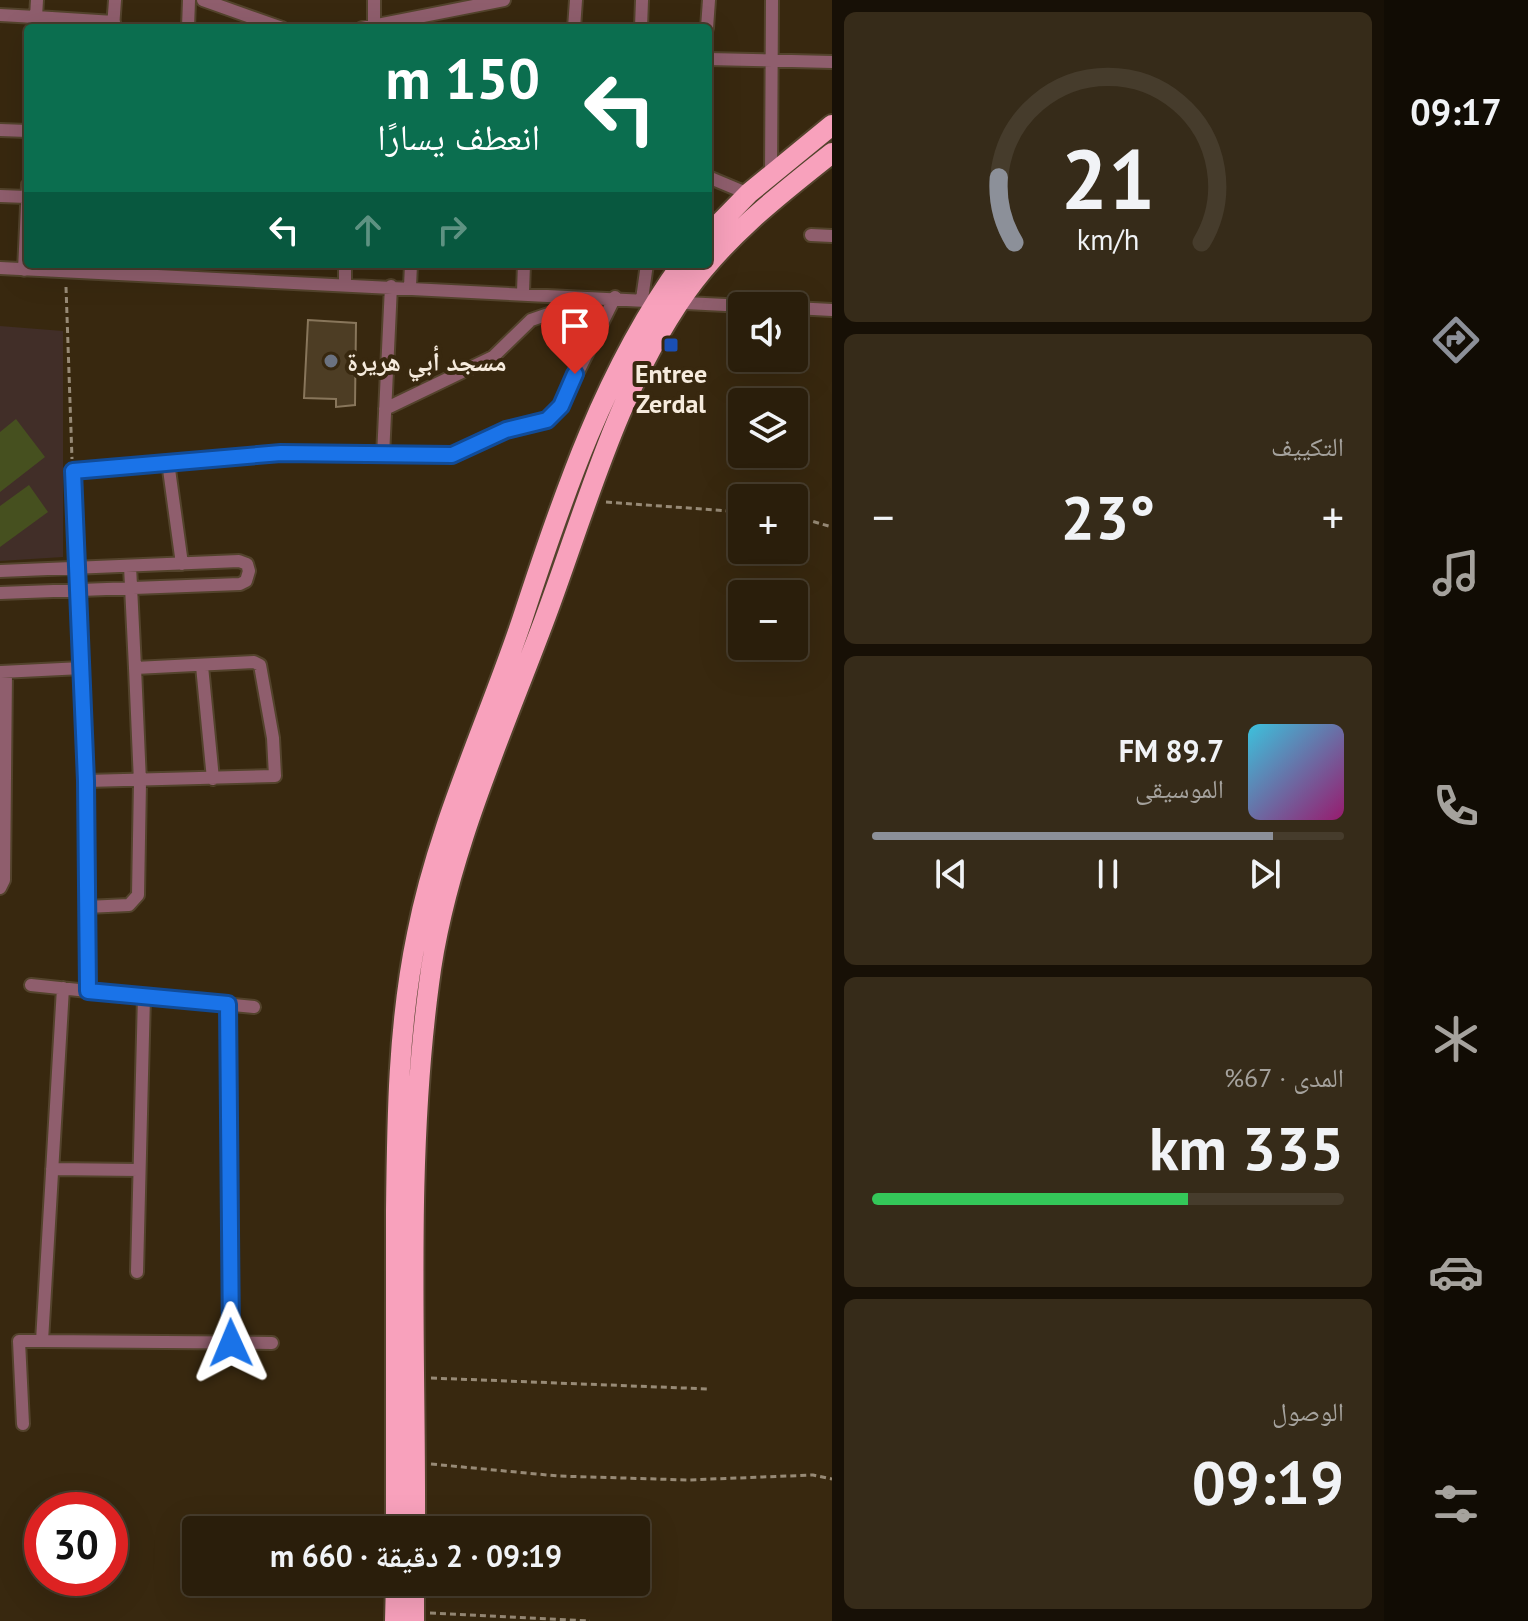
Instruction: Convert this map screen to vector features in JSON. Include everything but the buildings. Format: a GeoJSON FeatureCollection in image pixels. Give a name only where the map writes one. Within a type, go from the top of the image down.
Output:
{"type":"FeatureCollection","features":[{"type":"Feature","properties":{"kind":"highway"},"geometry":{"type":"LineString","coordinates":[[712,231],[749,193],[832,125]]}},
{"type":"Feature","properties":{"kind":"highway"},"geometry":{"type":"LineString","coordinates":[[712,261],[732,236],[832,153]]}},
{"type":"Feature","properties":{"kind":"highway"},"geometry":{"type":"LineString","coordinates":[[396,1516],[398,1099],[403,1028],[417,933],[436,856],[545,549],[650,299],[678,268]]}},
{"type":"Feature","properties":{"kind":"highway"},"geometry":{"type":"LineString","coordinates":[[415,1516],[418,1111],[434,952],[459,854],[620,416],[679,303],[707,268]]}},
{"type":"Feature","properties":{"kind":"highway"},"geometry":{"type":"LineString","coordinates":[[401,1596],[408,1618]]}},
{"type":"Feature","properties":{"kind":"highway"},"geometry":{"type":"LineString","coordinates":[[408,1618],[412,1596]]}},
{"type":"Feature","properties":{"kind":"street"},"geometry":{"type":"LineString","coordinates":[[36,23],[37,0]]}},
{"type":"Feature","properties":{"kind":"street"},"geometry":{"type":"LineString","coordinates":[[114,24],[115,0]]}},
{"type":"Feature","properties":{"kind":"street"},"geometry":{"type":"LineString","coordinates":[[188,24],[189,0]]}},
{"type":"Feature","properties":{"kind":"street"},"geometry":{"type":"LineString","coordinates":[[203,0],[271,24]]}},
{"type":"Feature","properties":{"kind":"street"},"geometry":{"type":"LineString","coordinates":[[369,24],[374,0]]}},
{"type":"Feature","properties":{"kind":"street"},"geometry":{"type":"LineString","coordinates":[[379,24],[445,6],[504,0]]}},
{"type":"Feature","properties":{"kind":"street"},"geometry":{"type":"LineString","coordinates":[[574,24],[576,0]]}},
{"type":"Feature","properties":{"kind":"street"},"geometry":{"type":"LineString","coordinates":[[641,24],[642,0]]}},
{"type":"Feature","properties":{"kind":"street"},"geometry":{"type":"LineString","coordinates":[[707,24],[709,0]]}},
{"type":"Feature","properties":{"kind":"street"},"geometry":{"type":"LineString","coordinates":[[771,176],[772,0]]}},
{"type":"Feature","properties":{"kind":"street"},"geometry":{"type":"LineString","coordinates":[[0,15],[36,23],[75,24]]}},
{"type":"Feature","properties":{"kind":"street"},"geometry":{"type":"LineString","coordinates":[[712,59],[832,62]]}},
{"type":"Feature","properties":{"kind":"street"},"geometry":{"type":"LineString","coordinates":[[0,130],[24,131]]}},
{"type":"Feature","properties":{"kind":"street"},"geometry":{"type":"LineString","coordinates":[[712,179],[749,193],[767,205]]}},
{"type":"Feature","properties":{"kind":"street"},"geometry":{"type":"LineString","coordinates":[[0,196],[24,197]]}},
{"type":"Feature","properties":{"kind":"street"},"geometry":{"type":"LineString","coordinates":[[811,235],[832,236]]}},
{"type":"Feature","properties":{"kind":"street"},"geometry":{"type":"LineString","coordinates":[[0,268],[66,272],[174,269],[345,283],[728,305]]}},
{"type":"Feature","properties":{"kind":"street"},"geometry":{"type":"LineString","coordinates":[[345,268],[345,283]]}},
{"type":"Feature","properties":{"kind":"street"},"geometry":{"type":"LineString","coordinates":[[410,287],[411,268]]}},
{"type":"Feature","properties":{"kind":"street"},"geometry":{"type":"LineString","coordinates":[[523,292],[524,268]]}},
{"type":"Feature","properties":{"kind":"street"},"geometry":{"type":"LineString","coordinates":[[647,268],[650,299]]}},
{"type":"Feature","properties":{"kind":"street"},"geometry":{"type":"LineString","coordinates":[[383,456],[391,286]]}},
{"type":"Feature","properties":{"kind":"street"},"geometry":{"type":"LineString","coordinates":[[88,991],[86,781],[73,471],[281,453],[452,455],[506,430],[551,417],[561,406],[615,297]]}},
{"type":"Feature","properties":{"kind":"street"},"geometry":{"type":"LineString","coordinates":[[385,409],[493,357],[531,320],[593,299]]}},
{"type":"Feature","properties":{"kind":"street"},"geometry":{"type":"LineString","coordinates":[[808,309],[832,310]]}},
{"type":"Feature","properties":{"kind":"street"},"geometry":{"type":"LineString","coordinates":[[168,462],[182,564]]}},
{"type":"Feature","properties":{"kind":"street"},"geometry":{"type":"LineString","coordinates":[[0,571],[242,561],[249,575],[240,584],[0,593]]}},
{"type":"Feature","properties":{"kind":"street"},"geometry":{"type":"LineString","coordinates":[[86,907],[129,905],[136,900],[140,782],[130,566]]}},
{"type":"Feature","properties":{"kind":"street"},"geometry":{"type":"LineString","coordinates":[[86,781],[271,777],[278,770],[260,665],[254,662],[135,668]]}},
{"type":"Feature","properties":{"kind":"street"},"geometry":{"type":"LineString","coordinates":[[202,666],[213,779]]}},
{"type":"Feature","properties":{"kind":"street"},"geometry":{"type":"LineString","coordinates":[[0,888],[4,880],[3,672],[82,668]]}},
{"type":"Feature","properties":{"kind":"street"},"geometry":{"type":"LineString","coordinates":[[31,985],[254,1007]]}},
{"type":"Feature","properties":{"kind":"street"},"geometry":{"type":"LineString","coordinates":[[42,1341],[63,988]]}},
{"type":"Feature","properties":{"kind":"street"},"geometry":{"type":"LineString","coordinates":[[137,1272],[144,996]]}},
{"type":"Feature","properties":{"kind":"street"},"geometry":{"type":"LineString","coordinates":[[228,1004],[231,1343]]}},
{"type":"Feature","properties":{"kind":"street"},"geometry":{"type":"LineString","coordinates":[[52,1169],[139,1170]]}},
{"type":"Feature","properties":{"kind":"street"},"geometry":{"type":"LineString","coordinates":[[23,1424],[19,1341],[272,1343]]}},
{"type":"Feature","properties":{"kind":"path"},"geometry":{"type":"LineString","coordinates":[[66,272],[73,471]]}},
{"type":"Feature","properties":{"kind":"path"},"geometry":{"type":"LineString","coordinates":[[587,500],[728,511]]}},
{"type":"Feature","properties":{"kind":"path"},"geometry":{"type":"LineString","coordinates":[[808,520],[832,527]]}},
{"type":"Feature","properties":{"kind":"path"},"geometry":{"type":"LineString","coordinates":[[415,1377],[709,1389]]}},
{"type":"Feature","properties":{"kind":"path"},"geometry":{"type":"LineString","coordinates":[[415,1463],[558,1476],[688,1480],[813,1475],[832,1479]]}},
{"type":"Feature","properties":{"kind":"path"},"geometry":{"type":"LineString","coordinates":[[408,1618],[590,1621]]}},
{"type":"Feature","properties":{"kind":"shaded area"},"geometry":{"type":"Polygon","coordinates":[[[0,326],[63,331],[63,557],[0,561],[0,326]]]}},
{"type":"Feature","properties":{"kind":"green space"},"geometry":{"type":"Polygon","coordinates":[[[16,419],[45,457],[0,492],[0,432],[16,419]]]}},
{"type":"Feature","properties":{"kind":"green space"},"geometry":{"type":"Polygon","coordinates":[[[29,485],[48,512],[0,547],[0,506],[29,485]]]}},
{"type":"Feature","properties":{"kind":"place","name":"Entree Zerdal"},"geometry":{"type":"Point","coordinates":[671,345]}},
{"type":"Feature","properties":{"kind":"place","name":"مسجد أبي هريرة"},"geometry":{"type":"Point","coordinates":[331,361]}},
{"type":"Feature","properties":{"kind":"route"},"geometry":{"type":"LineString","coordinates":[[231,1343],[228,1004],[88,991],[86,781],[73,471],[281,453],[363,457],[452,455],[506,430],[547,420],[561,406],[575,374]]}}]}
